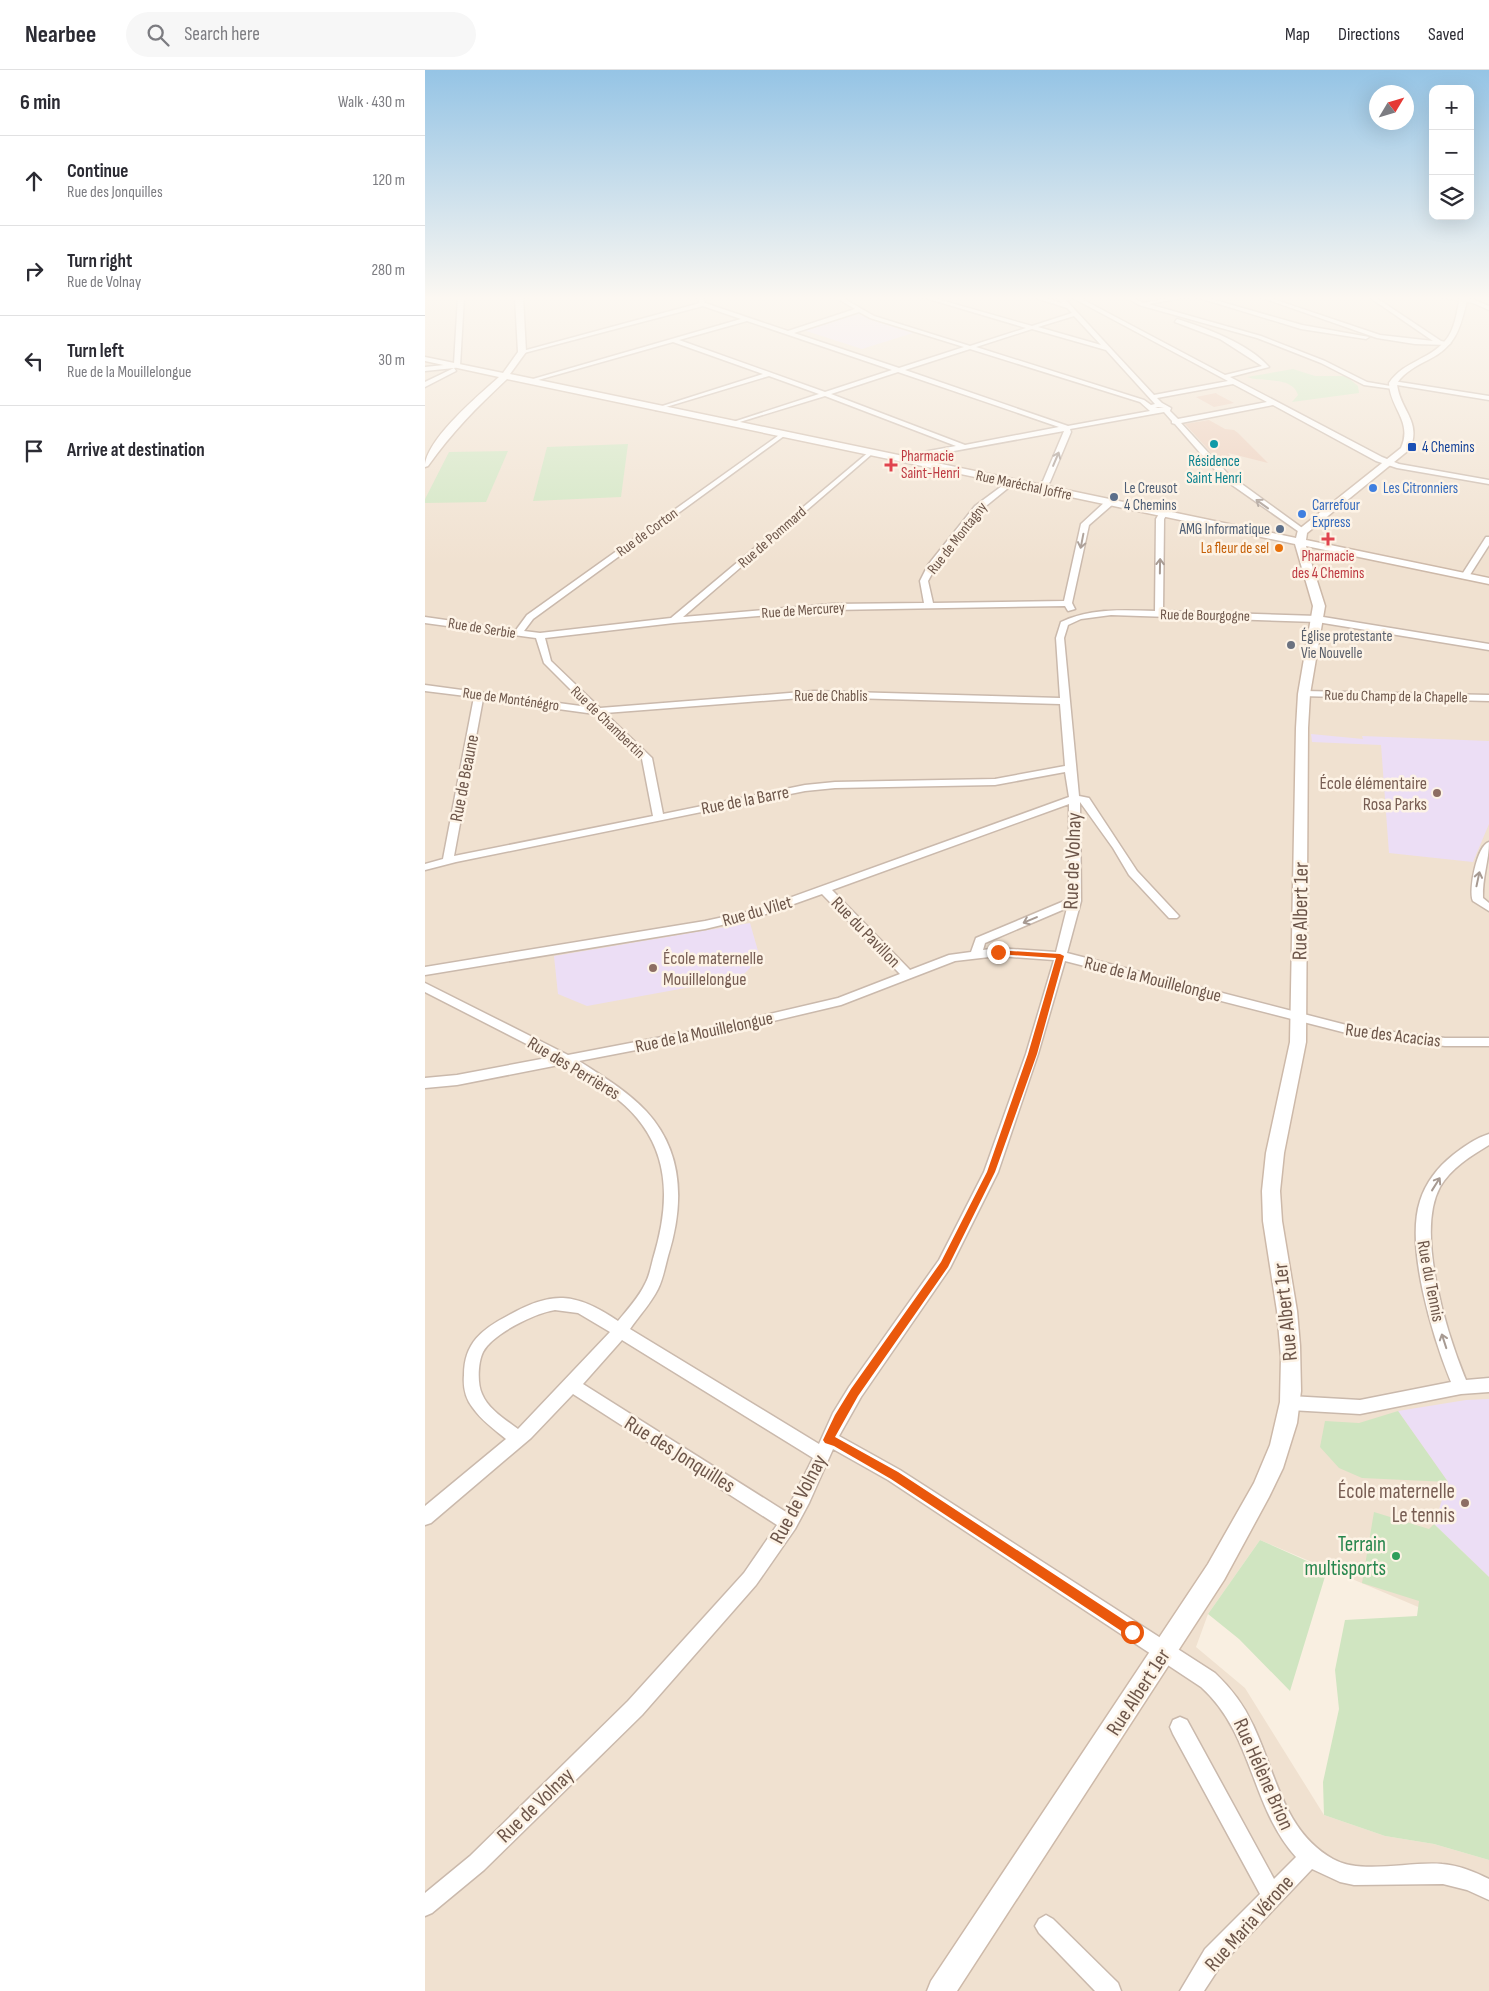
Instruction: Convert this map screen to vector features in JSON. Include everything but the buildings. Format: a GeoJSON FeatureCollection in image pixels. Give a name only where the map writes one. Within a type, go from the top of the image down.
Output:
{"type":"FeatureCollection","features":[{"type":"Feature","properties":{"kind":"main road"},"geometry":{"type":"LineString","coordinates":[[425,464],[440,442],[462,416],[494,387]]}},
{"type":"Feature","properties":{"kind":"main road","name":"Rue Maréchal Joffre"},"geometry":{"type":"LineString","coordinates":[[555,387],[1163,514],[1301,537]]}},
{"type":"Feature","properties":{"kind":"main road"},"geometry":{"type":"LineString","coordinates":[[1301,537],[1405,449],[1411,436],[1408,419],[1394,398],[1393,387]]}},
{"type":"Feature","properties":{"kind":"main road"},"geometry":{"type":"LineString","coordinates":[[1301,537],[1489,581]]}},
{"type":"Feature","properties":{"kind":"main road","name":"Rue Albert 1er"},"geometry":{"type":"LineString","coordinates":[[941,1991],[1164,1653],[1243,1527],[1276,1455],[1285,1427],[1290,1403],[1291,1346],[1271,1192],[1277,1141],[1293,1075],[1298,1042],[1304,694],[1319,601],[1301,537]]}},
{"type":"Feature","properties":{"kind":"street"},"geometry":{"type":"LineString","coordinates":[[658,409],[729,387]]}},
{"type":"Feature","properties":{"kind":"street"},"geometry":{"type":"LineString","coordinates":[[804,387],[964,447]]}},
{"type":"Feature","properties":{"kind":"street"},"geometry":{"type":"LineString","coordinates":[[732,424],[847,387]]}},
{"type":"Feature","properties":{"kind":"street"},"geometry":{"type":"LineString","coordinates":[[947,387],[1065,427],[1068,432],[1046,482],[1039,488]]}},
{"type":"Feature","properties":{"kind":"street"},"geometry":{"type":"LineString","coordinates":[[1095,387],[1167,411],[1174,422],[1225,476],[1301,537]]}},
{"type":"Feature","properties":{"kind":"street"},"geometry":{"type":"LineString","coordinates":[[1142,387],[1151,397],[1155,408]]}},
{"type":"Feature","properties":{"kind":"street"},"geometry":{"type":"LineString","coordinates":[[1151,397],[1208,387]]}},
{"type":"Feature","properties":{"kind":"street"},"geometry":{"type":"LineString","coordinates":[[1242,387],[1387,463],[1489,482]]}},
{"type":"Feature","properties":{"kind":"street"},"geometry":{"type":"LineString","coordinates":[[1405,387],[1489,398]]}},
{"type":"Feature","properties":{"kind":"street"},"geometry":{"type":"LineString","coordinates":[[1174,422],[1273,403]]}},
{"type":"Feature","properties":{"kind":"street"},"geometry":{"type":"LineString","coordinates":[[899,459],[1155,408]]}},
{"type":"Feature","properties":{"kind":"street","name":"Rue de Corton"},"geometry":{"type":"LineString","coordinates":[[517,634],[530,617],[782,434]]}},
{"type":"Feature","properties":{"kind":"street","name":"Rue de Pommard"},"geometry":{"type":"LineString","coordinates":[[674,620],[870,453]]}},
{"type":"Feature","properties":{"kind":"street","name":"Rue de Montagny"},"geometry":{"type":"LineString","coordinates":[[929,604],[924,581],[931,567],[978,508],[1010,482]]}},
{"type":"Feature","properties":{"kind":"street"},"geometry":{"type":"LineString","coordinates":[[1079,617],[1068,603],[1085,524],[1109,503]]}},
{"type":"Feature","properties":{"kind":"street"},"geometry":{"type":"LineString","coordinates":[[1159,614],[1160,519],[1163,514]]}},
{"type":"Feature","properties":{"kind":"street"},"geometry":{"type":"LineString","coordinates":[[1465,576],[1489,539]]}},
{"type":"Feature","properties":{"kind":"street","name":"Rue de Mercurey"},"geometry":{"type":"LineString","coordinates":[[540,636],[674,620],[833,606],[1068,603]]}},
{"type":"Feature","properties":{"kind":"street","name":"Rue de Bourgogne"},"geometry":{"type":"LineString","coordinates":[[1093,614],[1111,612],[1317,618],[1489,647]]}},
{"type":"Feature","properties":{"kind":"street","name":"Rue de Volnay"},"geometry":{"type":"LineString","coordinates":[[425,1906],[477,1862],[635,1708],[750,1579],[789,1523],[803,1498],[839,1418],[855,1392],[945,1264],[991,1172],[1033,1054],[1075,902],[1075,798],[1069,768],[1060,638],[1061,629],[1064,624],[1079,617],[1093,614]]}},
{"type":"Feature","properties":{"kind":"street","name":"Rue de Serbie"},"geometry":{"type":"LineString","coordinates":[[425,620],[540,636]]}},
{"type":"Feature","properties":{"kind":"street","name":"Rue de Chambertin"},"geometry":{"type":"LineString","coordinates":[[540,636],[549,664],[647,758],[658,818]]}},
{"type":"Feature","properties":{"kind":"street","name":"Rue de Monténégro"},"geometry":{"type":"LineString","coordinates":[[425,688],[596,711]]}},
{"type":"Feature","properties":{"kind":"street","name":"Rue de Chablis"},"geometry":{"type":"LineString","coordinates":[[596,711],[814,694],[1065,701]]}},
{"type":"Feature","properties":{"kind":"street","name":"Rue du Champ de la Chapelle"},"geometry":{"type":"LineString","coordinates":[[1304,694],[1489,698]]}},
{"type":"Feature","properties":{"kind":"street","name":"Rue de Beaune"},"geometry":{"type":"LineString","coordinates":[[448,861],[479,695]]}},
{"type":"Feature","properties":{"kind":"street","name":"Rue de la Barre"},"geometry":{"type":"LineString","coordinates":[[425,867],[805,788],[835,785],[995,782],[1069,768]]}},
{"type":"Feature","properties":{"kind":"street"},"geometry":{"type":"LineString","coordinates":[[1075,798],[1085,800],[1133,873],[1173,916]]}},
{"type":"Feature","properties":{"kind":"street","name":"Rue du Vilet"},"geometry":{"type":"LineString","coordinates":[[425,971],[705,925],[759,913],[825,890],[960,838],[1075,798]]}},
{"type":"Feature","properties":{"kind":"street"},"geometry":{"type":"LineString","coordinates":[[1489,845],[1478,875],[1476,890],[1477,899],[1489,908]]}},
{"type":"Feature","properties":{"kind":"street","name":"Rue du Pavillon"},"geometry":{"type":"LineString","coordinates":[[825,890],[908,975]]}},
{"type":"Feature","properties":{"kind":"street"},"geometry":{"type":"LineString","coordinates":[[976,955],[980,941],[1075,902]]}},
{"type":"Feature","properties":{"kind":"street","name":"Rue de la Mouillelongue"},"geometry":{"type":"LineString","coordinates":[[425,1083],[457,1080],[714,1031],[841,1001],[953,958],[998,952],[1060,956],[1299,1018]]}},
{"type":"Feature","properties":{"kind":"street","name":"Rue des Perrières"},"geometry":{"type":"LineString","coordinates":[[425,986],[566,1059],[620,1094],[642,1115],[664,1148],[670,1174],[672,1198],[667,1237],[653,1287],[621,1331],[610,1345],[518,1439],[425,1517]]}},
{"type":"Feature","properties":{"kind":"street","name":"Rue des Acacias"},"geometry":{"type":"LineString","coordinates":[[1299,1018],[1382,1036],[1445,1042],[1489,1042]]}},
{"type":"Feature","properties":{"kind":"street","name":"Rue du Tennis"},"geometry":{"type":"LineString","coordinates":[[1461,1387],[1438,1322],[1422,1241],[1422,1225],[1429,1195],[1436,1182],[1459,1158],[1489,1140]]}},
{"type":"Feature","properties":{"kind":"street"},"geometry":{"type":"LineString","coordinates":[[518,1439],[490,1415],[475,1397],[471,1378],[475,1350],[496,1330],[519,1317],[553,1304],[575,1305],[597,1313],[621,1331],[825,1447],[837,1443],[894,1475],[1164,1653]]}},
{"type":"Feature","properties":{"kind":"street","name":"Rue des Jonquilles"},"geometry":{"type":"LineString","coordinates":[[571,1385],[789,1523]]}},
{"type":"Feature","properties":{"kind":"street"},"geometry":{"type":"LineString","coordinates":[[1290,1403],[1360,1407],[1461,1387],[1489,1385]]}},
{"type":"Feature","properties":{"kind":"street","name":"Rue Hélène Brion"},"geometry":{"type":"LineString","coordinates":[[1164,1653],[1208,1680],[1236,1712],[1284,1826],[1297,1847],[1310,1857],[1327,1868],[1348,1874],[1443,1874],[1465,1879],[1489,1890]]}},
{"type":"Feature","properties":{"kind":"street"},"geometry":{"type":"LineString","coordinates":[[1180,1727],[1272,1895]]}},
{"type":"Feature","properties":{"kind":"street","name":"Rue Maria Vérone"},"geometry":{"type":"LineString","coordinates":[[1191,1991],[1213,1957],[1310,1857]]}},
{"type":"Feature","properties":{"kind":"street"},"geometry":{"type":"LineString","coordinates":[[1046,1926],[1110,1991]]}},
{"type":"Feature","properties":{"kind":"shaded area"},"geometry":{"type":"Polygon","coordinates":[[[425,387],[1489,387],[1489,1577],[1435,1524],[1423,1609],[1260,1540],[1208,1614],[1196,1647],[1245,1688],[1324,1815],[1385,1836],[1434,1844],[1489,1860],[1489,1991],[425,1991],[425,387]]]}},
{"type":"Feature","properties":{"kind":"shaded area","name":"École élémentaire Rosa Parks"},"geometry":{"type":"Polygon","coordinates":[[[1311,734],[1363,739],[1362,736],[1489,741],[1489,824],[1473,862],[1389,853],[1381,745],[1312,742],[1311,734]]]}},
{"type":"Feature","properties":{"kind":"shaded area","name":"École maternelle Mouillelongue"},"geometry":{"type":"Polygon","coordinates":[[[750,923],[760,958],[740,978],[587,1006],[558,994],[554,956],[750,923]]]}},
{"type":"Feature","properties":{"kind":"shaded area","name":"École maternelle Le tennis"},"geometry":{"type":"Polygon","coordinates":[[[1489,1399],[1489,1577],[1434,1524],[1448,1482],[1398,1411],[1466,1400],[1489,1399]]]}},
{"type":"Feature","properties":{"kind":"green space"},"geometry":{"type":"Polygon","coordinates":[[[1292,387],[1358,387],[1359,393],[1292,402],[1298,395],[1292,387]]]}},
{"type":"Feature","properties":{"kind":"green space"},"geometry":{"type":"Polygon","coordinates":[[[628,444],[621,497],[533,501],[547,447],[628,444]]]}},
{"type":"Feature","properties":{"kind":"green space"},"geometry":{"type":"Polygon","coordinates":[[[508,451],[486,502],[425,503],[425,499],[449,452],[508,451]]]}},
{"type":"Feature","properties":{"kind":"green space"},"geometry":{"type":"Polygon","coordinates":[[[1398,1411],[1448,1482],[1362,1478],[1339,1468],[1320,1447],[1325,1421],[1359,1423],[1398,1411]]]}},
{"type":"Feature","properties":{"kind":"green space"},"geometry":{"type":"Polygon","coordinates":[[[1374,1512],[1429,1529],[1434,1524],[1489,1577],[1489,1860],[1434,1844],[1385,1836],[1324,1815],[1323,1782],[1339,1709],[1335,1670],[1345,1620],[1417,1616],[1419,1601],[1362,1583],[1374,1512]]]}},
{"type":"Feature","properties":{"kind":"green space"},"geometry":{"type":"Polygon","coordinates":[[[1260,1540],[1327,1570],[1290,1691],[1239,1639],[1208,1614],[1260,1540]]]}},
{"type":"Feature","properties":{"kind":"place","name":"Résidence Saint Henri"},"geometry":{"type":"Point","coordinates":[1214,444]}},
{"type":"Feature","properties":{"kind":"place","name":"4 Chemins"},"geometry":{"type":"Point","coordinates":[1412,447]}},
{"type":"Feature","properties":{"kind":"place","name":"Pharmacie Saint-Henri"},"geometry":{"type":"Point","coordinates":[891,465]}},
{"type":"Feature","properties":{"kind":"place","name":"Les Citronniers"},"geometry":{"type":"Point","coordinates":[1373,488]}},
{"type":"Feature","properties":{"kind":"place","name":"Le Creusot 4 Chemins"},"geometry":{"type":"Point","coordinates":[1114,497]}},
{"type":"Feature","properties":{"kind":"place","name":"Carrefour Express"},"geometry":{"type":"Point","coordinates":[1302,514]}},
{"type":"Feature","properties":{"kind":"place","name":"AMG Informatique"},"geometry":{"type":"Point","coordinates":[1280,529]}},
{"type":"Feature","properties":{"kind":"place","name":"Pharmacie des 4 Chemins"},"geometry":{"type":"Point","coordinates":[1328,539]}},
{"type":"Feature","properties":{"kind":"place","name":"La fleur de sel"},"geometry":{"type":"Point","coordinates":[1279,548]}},
{"type":"Feature","properties":{"kind":"place","name":"Église protestante Vie Nouvelle"},"geometry":{"type":"Point","coordinates":[1291,645]}},
{"type":"Feature","properties":{"kind":"place","name":"École élémentaire Rosa Parks"},"geometry":{"type":"Point","coordinates":[1437,793]}},
{"type":"Feature","properties":{"kind":"place","name":"École maternelle Mouillelongue"},"geometry":{"type":"Point","coordinates":[653,968]}},
{"type":"Feature","properties":{"kind":"place","name":"École maternelle Le tennis"},"geometry":{"type":"Point","coordinates":[1465,1503]}},
{"type":"Feature","properties":{"kind":"place","name":"Terrain multisports"},"geometry":{"type":"Point","coordinates":[1396,1556]}},
{"type":"Feature","properties":{"kind":"route"},"geometry":{"type":"LineString","coordinates":[[998,952],[1060,956],[1033,1054],[991,1172],[945,1264],[855,1392],[839,1418],[829,1440],[894,1475],[1132,1632]]}}]}
